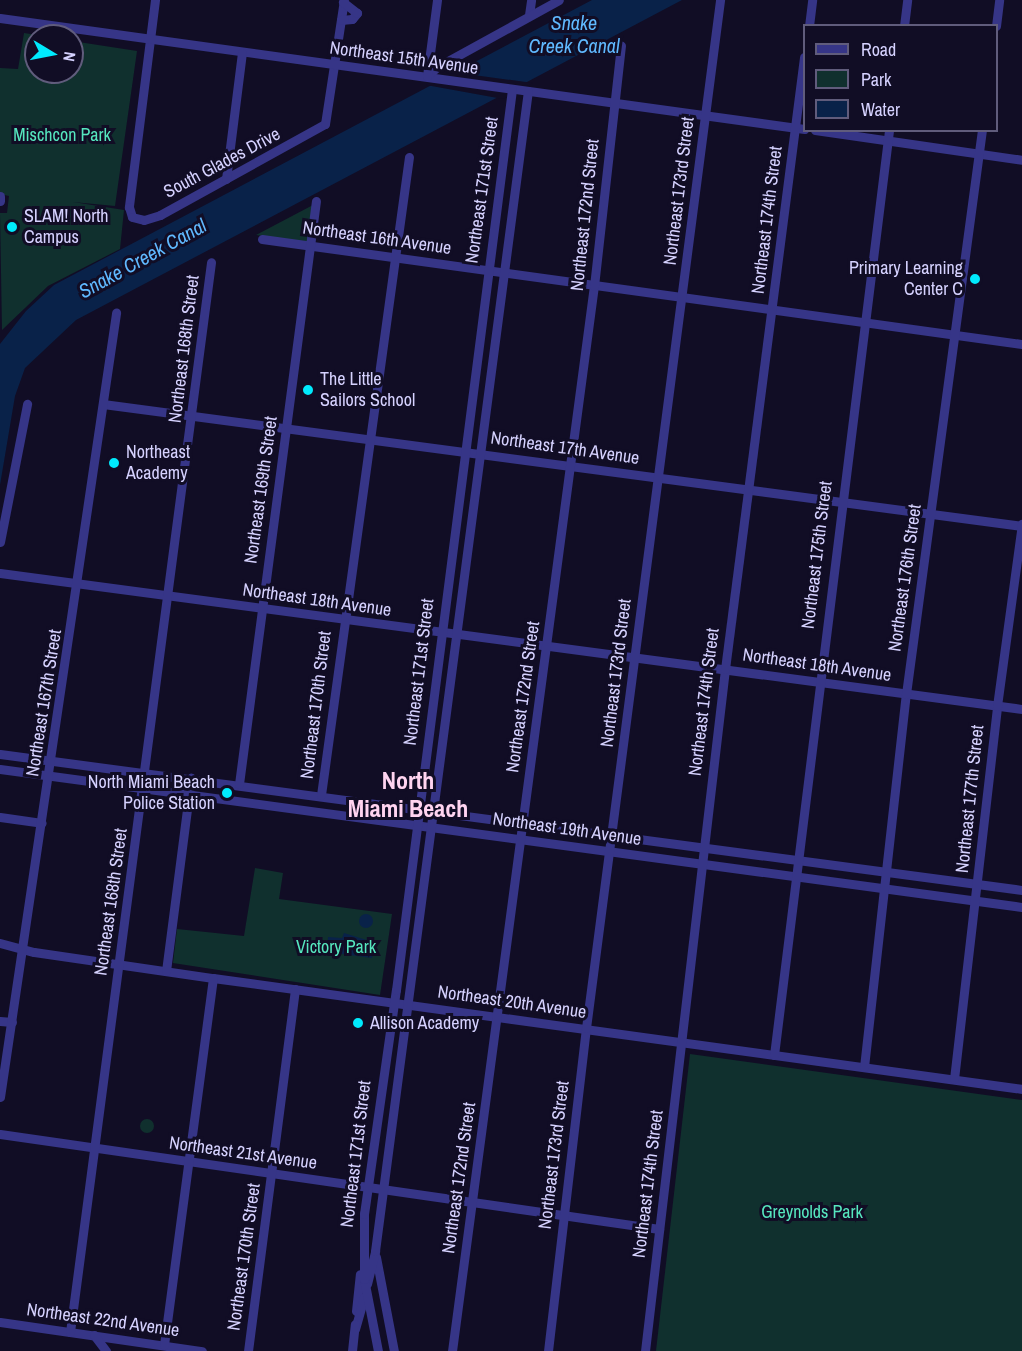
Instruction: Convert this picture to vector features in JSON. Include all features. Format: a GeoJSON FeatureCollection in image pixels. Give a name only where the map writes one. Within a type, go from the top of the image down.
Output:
{"type":"FeatureCollection","features":[{"type":"Feature","properties":{"kind":"street"},"geometry":{"type":"LineString","coordinates":[[150,40],[155,0]]}},
{"type":"Feature","properties":{"kind":"street"},"geometry":{"type":"LineString","coordinates":[[431,77],[438,0]]}},
{"type":"Feature","properties":{"kind":"street"},"geometry":{"type":"LineString","coordinates":[[529,15],[531,0]]}},
{"type":"Feature","properties":{"kind":"street"},"geometry":{"type":"LineString","coordinates":[[431,77],[437,67],[559,0]]}},
{"type":"Feature","properties":{"kind":"street","name":"Northeast 173rd Street"},"geometry":{"type":"LineString","coordinates":[[548,1351],[586,1029],[720,0]]}},
{"type":"Feature","properties":{"kind":"street"},"geometry":{"type":"LineString","coordinates":[[809,24],[812,0]]}},
{"type":"Feature","properties":{"kind":"street"},"geometry":{"type":"LineString","coordinates":[[904,24],[907,0]]}},
{"type":"Feature","properties":{"kind":"street"},"geometry":{"type":"LineString","coordinates":[[996,24],[999,0]]}},
{"type":"Feature","properties":{"kind":"street"},"geometry":{"type":"LineString","coordinates":[[335,65],[343,1]]}},
{"type":"Feature","properties":{"kind":"street"},"geometry":{"type":"LineString","coordinates":[[341,20],[352,19],[357,13],[343,1]]}},
{"type":"Feature","properties":{"kind":"street","name":"Northeast 15th Avenue"},"geometry":{"type":"LineString","coordinates":[[0,18],[242,53],[431,77],[514,91],[800,128]]}},
{"type":"Feature","properties":{"kind":"street","name":"South Glades Drive"},"geometry":{"type":"LineString","coordinates":[[150,40],[129,207],[132,216],[144,220],[160,215],[325,124],[335,65]]}},
{"type":"Feature","properties":{"kind":"street","name":"Northeast 172nd Street"},"geometry":{"type":"LineString","coordinates":[[452,1351],[594,286],[621,46]]}},
{"type":"Feature","properties":{"kind":"street"},"geometry":{"type":"LineString","coordinates":[[226,179],[242,53]]}},
{"type":"Feature","properties":{"kind":"street","name":"Northeast 174th Street"},"geometry":{"type":"LineString","coordinates":[[645,1351],[725,669],[748,489],[800,128],[803,75]]}},
{"type":"Feature","properties":{"kind":"street","name":"Northeast 171st Street"},"geometry":{"type":"LineString","coordinates":[[352,1351],[367,1187],[394,1003],[464,451],[509,113],[514,91]]}},
{"type":"Feature","properties":{"kind":"street","name":"Northeast 171st Street"},"geometry":{"type":"LineString","coordinates":[[355,1329],[375,1251],[528,91]]}},
{"type":"Feature","properties":{"kind":"street"},"geometry":{"type":"LineString","coordinates":[[509,113],[517,109],[525,115]]}},
{"type":"Feature","properties":{"kind":"street"},"geometry":{"type":"LineString","coordinates":[[828,132],[1022,160]]}},
{"type":"Feature","properties":{"kind":"street","name":"Northeast 175th Street"},"geometry":{"type":"LineString","coordinates":[[774,1055],[818,681],[889,132]]}},
{"type":"Feature","properties":{"kind":"street","name":"Northeast 176th Street"},"geometry":{"type":"LineString","coordinates":[[864,1067],[906,694],[982,132]]}},
{"type":"Feature","properties":{"kind":"street","name":"Northeast 170th Street"},"geometry":{"type":"LineString","coordinates":[[321,795],[393,257],[409,157]]}},
{"type":"Feature","properties":{"kind":"street"},"geometry":{"type":"LineString","coordinates":[[0,196],[0,201]]}},
{"type":"Feature","properties":{"kind":"street","name":"Northeast 169th Street"},"geometry":{"type":"LineString","coordinates":[[239,784],[316,201]]}},
{"type":"Feature","properties":{"kind":"street","name":"Northeast 16th Avenue"},"geometry":{"type":"LineString","coordinates":[[262,239],[594,286],[864,320],[1022,344]]}},
{"type":"Feature","properties":{"kind":"street","name":"Northeast 168th Street"},"geometry":{"type":"LineString","coordinates":[[70,1332],[169,598],[211,262]]}},
{"type":"Feature","properties":{"kind":"street","name":"Northeast 167th Street"},"geometry":{"type":"LineString","coordinates":[[0,1097],[50,777],[116,313]]}},
{"type":"Feature","properties":{"kind":"street"},"geometry":{"type":"LineString","coordinates":[[0,542],[27,404]]}},
{"type":"Feature","properties":{"kind":"street","name":"Northeast 17th Avenue"},"geometry":{"type":"LineString","coordinates":[[103,404],[841,501],[931,515],[1022,525]]}},
{"type":"Feature","properties":{"kind":"street","name":"Northeast 177th Street"},"geometry":{"type":"LineString","coordinates":[[954,1079],[997,706],[1022,525]]}},
{"type":"Feature","properties":{"kind":"street","name":"Northeast 18th Avenue"},"geometry":{"type":"LineString","coordinates":[[0,573],[169,598],[635,656],[1022,709]]}},
{"type":"Feature","properties":{"kind":"street"},"geometry":{"type":"LineString","coordinates":[[435,677],[450,679]]}},
{"type":"Feature","properties":{"kind":"street"},"geometry":{"type":"LineString","coordinates":[[427,749],[440,750]]}},
{"type":"Feature","properties":{"kind":"street","name":"Northeast 19th Avenue"},"geometry":{"type":"LineString","coordinates":[[0,754],[285,790],[1022,890]]}},
{"type":"Feature","properties":{"kind":"street","name":"Northeast 19th Avenue"},"geometry":{"type":"LineString","coordinates":[[0,769],[1022,907]]}},
{"type":"Feature","properties":{"kind":"street"},"geometry":{"type":"LineString","coordinates":[[166,971],[191,778]]}},
{"type":"Feature","properties":{"kind":"street"},"geometry":{"type":"LineString","coordinates":[[283,808],[285,790]]}},
{"type":"Feature","properties":{"kind":"street"},"geometry":{"type":"LineString","coordinates":[[389,822],[391,805]]}},
{"type":"Feature","properties":{"kind":"street"},"geometry":{"type":"LineString","coordinates":[[0,817],[42,823]]}},
{"type":"Feature","properties":{"kind":"street","name":"Northeast 20th Avenue"},"geometry":{"type":"LineString","coordinates":[[0,943],[24,947],[34,952],[213,978],[1022,1089]]}},
{"type":"Feature","properties":{"kind":"street"},"geometry":{"type":"LineString","coordinates":[[164,1346],[213,978]]}},
{"type":"Feature","properties":{"kind":"street","name":"Northeast 170th Street"},"geometry":{"type":"LineString","coordinates":[[248,1351],[295,989]]}},
{"type":"Feature","properties":{"kind":"street"},"geometry":{"type":"LineString","coordinates":[[0,1021],[12,1022]]}},
{"type":"Feature","properties":{"kind":"street","name":"Northeast 21st Avenue"},"geometry":{"type":"LineString","coordinates":[[0,1134],[659,1229]]}},
{"type":"Feature","properties":{"kind":"street","name":"Northeast 171st Street"},"geometry":{"type":"LineString","coordinates":[[375,1251],[388,1333],[394,1351]]}},
{"type":"Feature","properties":{"kind":"street","name":"Northeast 171st Street"},"geometry":{"type":"LineString","coordinates":[[362,1260],[378,1351]]}},
{"type":"Feature","properties":{"kind":"street"},"geometry":{"type":"LineString","coordinates":[[0,1333],[1,1322]]}},
{"type":"Feature","properties":{"kind":"street","name":"Northeast 22nd Avenue"},"geometry":{"type":"LineString","coordinates":[[1,1322],[202,1351]]}},
{"type":"Feature","properties":{"kind":"street"},"geometry":{"type":"LineString","coordinates":[[373,1331],[388,1333]]}},
{"type":"Feature","properties":{"kind":"street"},"geometry":{"type":"LineString","coordinates":[[94,1335],[106,1351]]}},
{"type":"Feature","properties":{"kind":"green space","name":"Mischcon Park"},"geometry":{"type":"Polygon","coordinates":[[[24,33],[24,84],[84,84],[84,43],[137,51],[115,206],[73,202],[124,210],[120,249],[48,286],[2,330],[0,213],[7,213],[9,196],[0,194],[0,68],[18,69],[24,33]]]}},
{"type":"Feature","properties":{"kind":"green space"},"geometry":{"type":"Polygon","coordinates":[[[313,205],[307,243],[256,235],[313,205]]]}},
{"type":"Feature","properties":{"kind":"green space","name":"Victory Park"},"geometry":{"type":"Polygon","coordinates":[[[255,868],[283,873],[279,899],[392,914],[380,995],[173,963],[177,929],[244,936],[255,868]]]}},
{"type":"Feature","properties":{"kind":"green space","name":"Greynolds Park"},"geometry":{"type":"Polygon","coordinates":[[[690,1054],[1022,1100],[1022,1351],[656,1351],[690,1054]]]}},
{"type":"Feature","properties":{"kind":"green space"},"geometry":{"type":"Polygon","coordinates":[[[144,1119],[150,1119],[154,1126],[150,1133],[144,1133],[140,1129],[140,1123],[144,1119]]]}},
{"type":"Feature","properties":{"kind":"water","name":"Snake Creek Canal"},"geometry":{"type":"Polygon","coordinates":[[[592,0],[682,0],[76,320],[25,368],[15,396],[0,485],[0,344],[26,311],[54,285],[592,0]]]}},
{"type":"Feature","properties":{"kind":"water"},"geometry":{"type":"Polygon","coordinates":[[[363,914],[369,914],[373,921],[369,928],[363,928],[359,924],[359,918],[363,914]]]}},
{"type":"Feature","properties":{"kind":"water"},"geometry":{"type":"Polygon","coordinates":[[[344,933],[373,942],[372,958],[327,952],[328,937],[342,938],[344,933]]]}},
{"type":"Feature","properties":{"kind":"pier"},"geometry":{"type":"Polygon","coordinates":[[[453,70],[459,73],[533,83],[503,99],[426,85],[453,70]]]}},
{"type":"Feature","properties":{"kind":"place","name":"SLAM! North Campus"},"geometry":{"type":"Point","coordinates":[12,227]}},
{"type":"Feature","properties":{"kind":"place","name":"Primary Learning Center C"},"geometry":{"type":"Point","coordinates":[975,279]}},
{"type":"Feature","properties":{"kind":"place","name":"The Little Sailors School"},"geometry":{"type":"Point","coordinates":[308,390]}},
{"type":"Feature","properties":{"kind":"place","name":"Northeast Academy"},"geometry":{"type":"Point","coordinates":[114,463]}},
{"type":"Feature","properties":{"kind":"place","name":"North Miami Beach Police Station"},"geometry":{"type":"Point","coordinates":[227,793]}},
{"type":"Feature","properties":{"kind":"place","name":"Allison Academy"},"geometry":{"type":"Point","coordinates":[358,1023]}},
{"type":"Feature","properties":{"kind":"district","name":"North Miami Beach"},"geometry":{"type":"Point","coordinates":[408,795]}}]}
